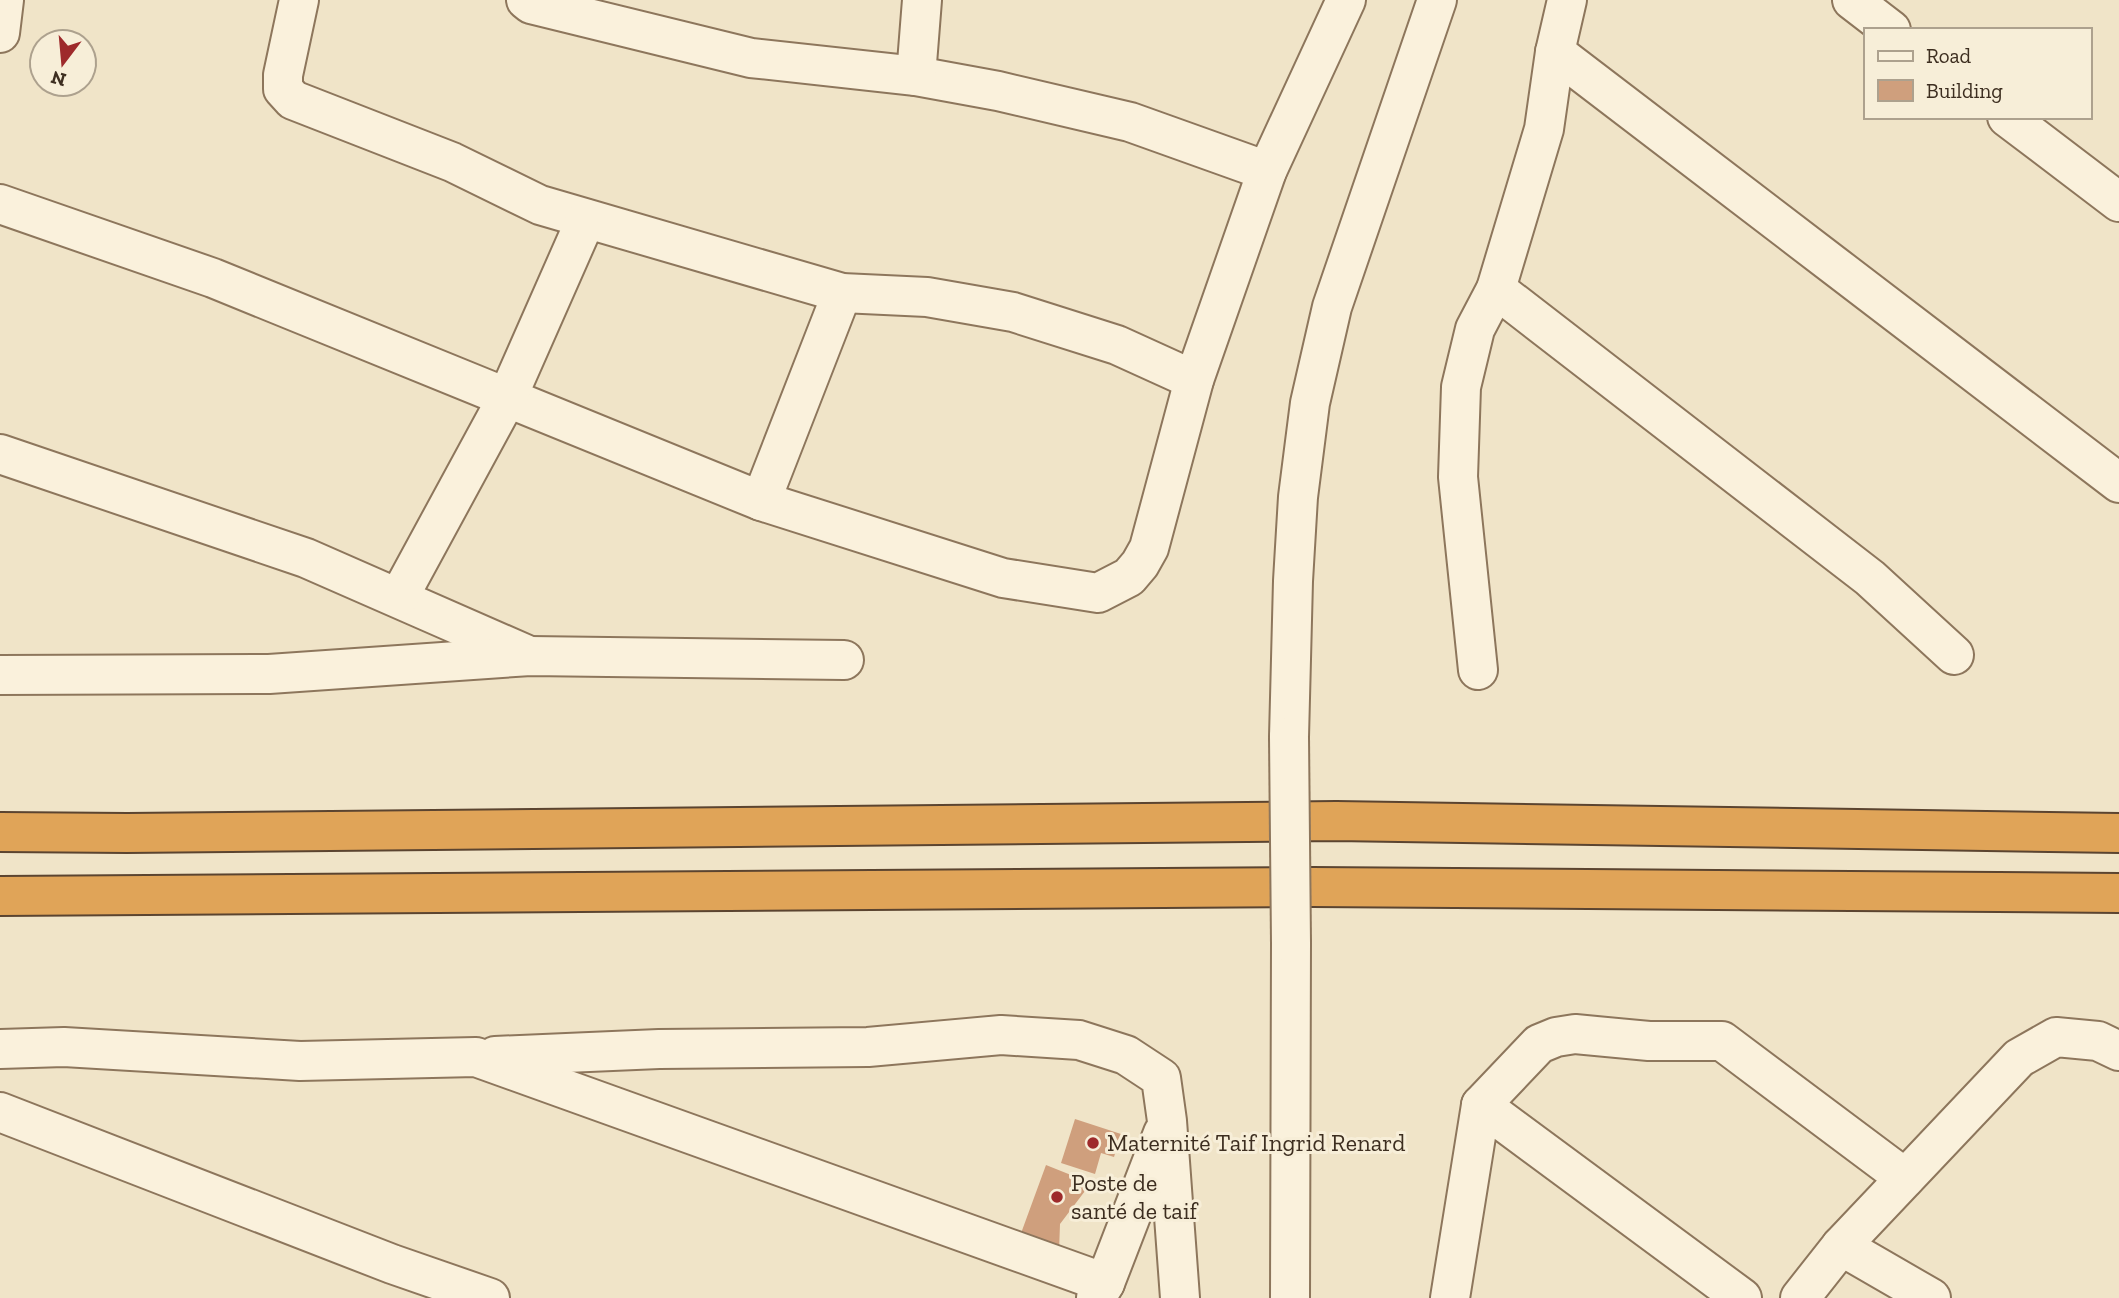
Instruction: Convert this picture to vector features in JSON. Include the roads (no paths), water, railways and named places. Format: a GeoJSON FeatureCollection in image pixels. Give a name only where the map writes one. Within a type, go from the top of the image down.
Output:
{"type":"FeatureCollection","features":[{"type":"Feature","properties":{"kind":"highway"},"geometry":{"type":"LineString","coordinates":[[0,832],[141,833],[1336,821],[2119,833]]}},
{"type":"Feature","properties":{"kind":"highway"},"geometry":{"type":"LineString","coordinates":[[0,896],[1298,887],[2119,893]]}},
{"type":"Feature","properties":{"kind":"street"},"geometry":{"type":"LineString","coordinates":[[0,33],[5,0]]}},
{"type":"Feature","properties":{"kind":"street"},"geometry":{"type":"LineString","coordinates":[[299,0],[283,75],[283,89],[293,100],[452,162],[540,205],[842,293],[927,298],[1013,312],[1117,345],[1194,380]]}},
{"type":"Feature","properties":{"kind":"street"},"geometry":{"type":"LineString","coordinates":[[526,0],[531,4],[751,58],[916,76],[998,91],[1130,122],[1267,171]]}},
{"type":"Feature","properties":{"kind":"street"},"geometry":{"type":"LineString","coordinates":[[916,76],[922,0]]}},
{"type":"Feature","properties":{"kind":"street"},"geometry":{"type":"LineString","coordinates":[[0,204],[213,278],[761,502],[1003,578],[1098,593],[1129,577],[1149,548],[1194,380],[1267,171],[1346,0]]}},
{"type":"Feature","properties":{"kind":"street"},"geometry":{"type":"LineString","coordinates":[[1290,1298],[1289,737],[1296,533],[1310,403],[1332,307],[1437,0]]}},
{"type":"Feature","properties":{"kind":"street"},"geometry":{"type":"LineString","coordinates":[[1478,670],[1458,477],[1461,387],[1475,329],[1496,289],[1544,129],[1555,52],[1567,0]]}},
{"type":"Feature","properties":{"kind":"street"},"geometry":{"type":"LineString","coordinates":[[1852,0],[1888,28]]}},
{"type":"Feature","properties":{"kind":"street"},"geometry":{"type":"LineString","coordinates":[[1555,52],[2119,483]]}},
{"type":"Feature","properties":{"kind":"street"},"geometry":{"type":"LineString","coordinates":[[2010,119],[2119,202]]}},
{"type":"Feature","properties":{"kind":"street"},"geometry":{"type":"LineString","coordinates":[[399,597],[507,398],[586,219]]}},
{"type":"Feature","properties":{"kind":"street"},"geometry":{"type":"LineString","coordinates":[[1496,289],[1870,578],[1954,655]]}},
{"type":"Feature","properties":{"kind":"street"},"geometry":{"type":"LineString","coordinates":[[761,502],[842,293]]}},
{"type":"Feature","properties":{"kind":"street"},"geometry":{"type":"LineString","coordinates":[[0,454],[306,558],[530,656]]}},
{"type":"Feature","properties":{"kind":"street"},"geometry":{"type":"LineString","coordinates":[[0,676],[269,674],[530,656],[844,660]]}},
{"type":"Feature","properties":{"kind":"street"},"geometry":{"type":"LineString","coordinates":[[1450,1298],[1481,1105],[1539,1044],[1556,1037],[1575,1034],[1649,1041],[1722,1041],[1905,1178]]}},
{"type":"Feature","properties":{"kind":"street"},"geometry":{"type":"LineString","coordinates":[[0,1049],[64,1047],[300,1061],[659,1049],[868,1047],[1001,1035],[1079,1040],[1126,1055],[1161,1078],[1167,1121],[1180,1298]]}},
{"type":"Feature","properties":{"kind":"street"},"geometry":{"type":"LineString","coordinates":[[1800,1298],[1840,1247],[2019,1058],[2056,1037],[2098,1041],[2119,1051]]}},
{"type":"Feature","properties":{"kind":"street"},"geometry":{"type":"LineString","coordinates":[[476,1057],[1100,1290],[1167,1121]]}},
{"type":"Feature","properties":{"kind":"street"},"geometry":{"type":"LineString","coordinates":[[1481,1105],[1742,1298]]}},
{"type":"Feature","properties":{"kind":"street"},"geometry":{"type":"LineString","coordinates":[[0,1112],[392,1264],[490,1298]]}},
{"type":"Feature","properties":{"kind":"street"},"geometry":{"type":"LineString","coordinates":[[1840,1247],[1931,1298]]}},
{"type":"Feature","properties":{"kind":"place","name":"Maternité Taif Ingrid Renard"},"geometry":{"type":"Point","coordinates":[1093,1143]}},
{"type":"Feature","properties":{"kind":"place","name":"Poste de santé de taif"},"geometry":{"type":"Point","coordinates":[1057,1197]}}]}
